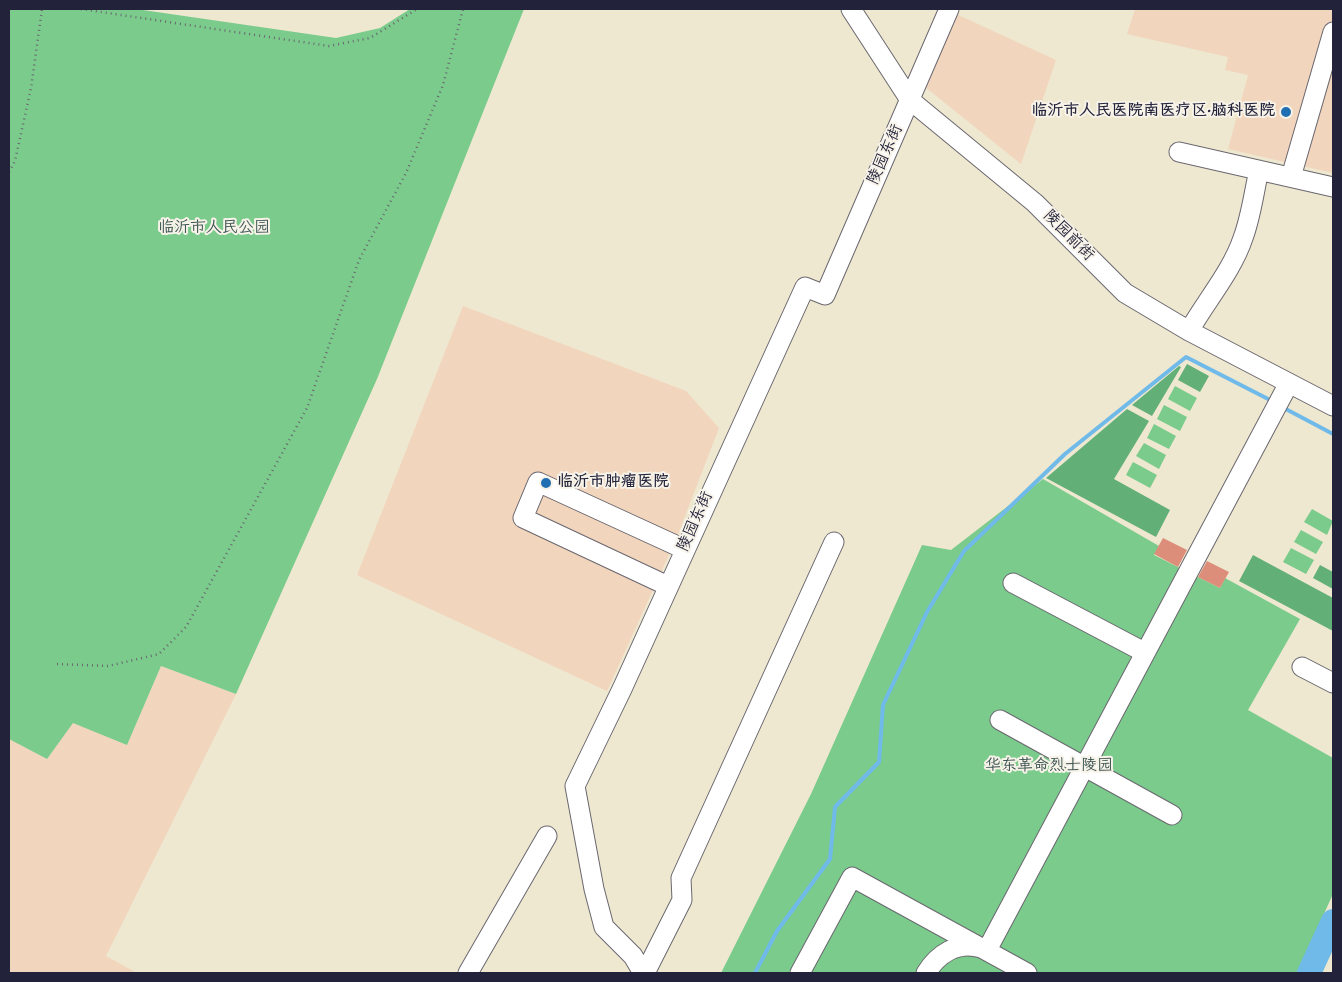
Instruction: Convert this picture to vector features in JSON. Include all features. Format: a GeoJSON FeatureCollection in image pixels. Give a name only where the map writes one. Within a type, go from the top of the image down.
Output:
{"type":"FeatureCollection","features":[{"type":"Feature","properties":{"kind":"street","name":"陵园前街"},"geometry":{"type":"LineString","coordinates":[[851,9],[910,100],[1034,204],[1125,293],[1189,331],[1281,397],[1333,406]]}},
{"type":"Feature","properties":{"kind":"street"},"geometry":{"type":"LineString","coordinates":[[910,100],[949,9]]}},
{"type":"Feature","properties":{"kind":"street"},"geometry":{"type":"LineString","coordinates":[[1291,178],[1332,44]]}},
{"type":"Feature","properties":{"kind":"street","name":"陵园东街"},"geometry":{"type":"LineString","coordinates":[[644,973],[633,956],[604,927],[594,889],[575,786],[622,689],[684,549],[805,287],[825,296],[910,100]]}},
{"type":"Feature","properties":{"kind":"street"},"geometry":{"type":"LineString","coordinates":[[1179,152],[1333,187]]}},
{"type":"Feature","properties":{"kind":"street"},"geometry":{"type":"LineString","coordinates":[[1189,331],[1206,300],[1230,267],[1244,237],[1259,170]]}},
{"type":"Feature","properties":{"kind":"street"},"geometry":{"type":"LineString","coordinates":[[987,950],[1281,397]]}},
{"type":"Feature","properties":{"kind":"street"},"geometry":{"type":"LineString","coordinates":[[668,586],[523,518],[538,482],[684,549]]}},
{"type":"Feature","properties":{"kind":"street"},"geometry":{"type":"LineString","coordinates":[[644,973],[682,900],[681,878],[834,542]]}},
{"type":"Feature","properties":{"kind":"street"},"geometry":{"type":"LineString","coordinates":[[1013,583],[1144,652]]}},
{"type":"Feature","properties":{"kind":"street"},"geometry":{"type":"LineString","coordinates":[[1302,667],[1333,683]]}},
{"type":"Feature","properties":{"kind":"street"},"geometry":{"type":"LineString","coordinates":[[1000,720],[1172,815]]}},
{"type":"Feature","properties":{"kind":"street"},"geometry":{"type":"LineString","coordinates":[[468,973],[547,836]]}},
{"type":"Feature","properties":{"kind":"street"},"geometry":{"type":"LineString","coordinates":[[800,973],[852,877],[1027,973]]}},
{"type":"Feature","properties":{"kind":"street"},"geometry":{"type":"LineString","coordinates":[[926,973],[935,960],[947,951],[960,946],[987,950],[1000,960],[1009,973]]}},
{"type":"Feature","properties":{"kind":"path"},"geometry":{"type":"LineString","coordinates":[[9,172],[15,160],[32,88],[42,9]]}},
{"type":"Feature","properties":{"kind":"path"},"geometry":{"type":"LineString","coordinates":[[81,9],[329,46],[370,38],[417,9]]}},
{"type":"Feature","properties":{"kind":"path"},"geometry":{"type":"LineString","coordinates":[[57,664],[108,666],[158,654],[186,627],[307,408],[359,260],[406,173],[444,85],[463,9]]}},
{"type":"Feature","properties":{"kind":"shaded area","name":"临沂市人民医院南医疗区·脑科医院"},"geometry":{"type":"Polygon","coordinates":[[[1135,9],[1333,9],[1333,173],[1228,149],[1248,75],[1225,70],[1228,57],[1127,34],[1135,9]]]}},
{"type":"Feature","properties":{"kind":"shaded area"},"geometry":{"type":"Polygon","coordinates":[[[954,13],[1056,60],[1021,164],[925,87],[954,13]]]}},
{"type":"Feature","properties":{"kind":"shaded area","name":"临沂市肿瘤医院"},"geometry":{"type":"Polygon","coordinates":[[[463,306],[686,391],[719,428],[677,537],[607,691],[357,575],[463,306]]]}},
{"type":"Feature","properties":{"kind":"shaded area"},"geometry":{"type":"Polygon","coordinates":[[[161,666],[236,694],[106,956],[137,973],[9,973],[9,739],[47,759],[73,722],[127,745],[161,666]]]}},
{"type":"Feature","properties":{"kind":"green space","name":"临沂市人民公园"},"geometry":{"type":"Polygon","coordinates":[[[9,9],[136,9],[336,38],[380,28],[410,9],[524,9],[377,379],[236,694],[161,666],[127,745],[73,723],[47,759],[9,739],[9,9]]]}},
{"type":"Feature","properties":{"kind":"green space"},"geometry":{"type":"Polygon","coordinates":[[[1187,364],[1209,376],[1200,392],[1178,380],[1187,364]]]}},
{"type":"Feature","properties":{"kind":"green space"},"geometry":{"type":"Polygon","coordinates":[[[1179,366],[1181,367],[1152,416],[1132,405],[1179,366]]]}},
{"type":"Feature","properties":{"kind":"green space"},"geometry":{"type":"Polygon","coordinates":[[[1175,386],[1197,398],[1190,411],[1168,399],[1175,386]]]}},
{"type":"Feature","properties":{"kind":"green space"},"geometry":{"type":"Polygon","coordinates":[[[1164,405],[1187,417],[1180,431],[1157,419],[1164,405]]]}},
{"type":"Feature","properties":{"kind":"green space"},"geometry":{"type":"Polygon","coordinates":[[[1127,409],[1149,421],[1114,479],[1170,510],[1156,537],[1046,478],[1127,409]]]}},
{"type":"Feature","properties":{"kind":"green space"},"geometry":{"type":"Polygon","coordinates":[[[1154,424],[1176,436],[1169,449],[1147,438],[1154,424]]]}},
{"type":"Feature","properties":{"kind":"green space"},"geometry":{"type":"Polygon","coordinates":[[[1144,443],[1166,455],[1159,469],[1136,456],[1144,443]]]}},
{"type":"Feature","properties":{"kind":"green space"},"geometry":{"type":"Polygon","coordinates":[[[1133,462],[1157,475],[1150,488],[1126,475],[1133,462]]]}},
{"type":"Feature","properties":{"kind":"green space","name":"华东革命烈士陵园"},"geometry":{"type":"Polygon","coordinates":[[[1043,479],[1159,546],[1154,555],[1220,588],[1225,578],[1300,619],[1248,710],[1333,758],[1333,894],[1297,973],[721,973],[811,794],[922,545],[951,550],[1043,479]]]}},
{"type":"Feature","properties":{"kind":"green space"},"geometry":{"type":"Polygon","coordinates":[[[1312,509],[1333,521],[1327,535],[1304,522],[1312,509]]]}},
{"type":"Feature","properties":{"kind":"green space"},"geometry":{"type":"Polygon","coordinates":[[[1301,530],[1323,542],[1316,554],[1294,542],[1301,530]]]}},
{"type":"Feature","properties":{"kind":"green space"},"geometry":{"type":"Polygon","coordinates":[[[1291,548],[1314,560],[1306,574],[1283,562],[1291,548]]]}},
{"type":"Feature","properties":{"kind":"green space"},"geometry":{"type":"Polygon","coordinates":[[[1253,555],[1333,598],[1333,631],[1239,581],[1253,555]]]}},
{"type":"Feature","properties":{"kind":"green space"},"geometry":{"type":"Polygon","coordinates":[[[1320,565],[1333,572],[1333,589],[1313,578],[1320,565]]]}},
{"type":"Feature","properties":{"kind":"building"},"geometry":{"type":"Polygon","coordinates":[[[1163,538],[1187,550],[1178,567],[1154,554],[1163,538]]]}},
{"type":"Feature","properties":{"kind":"building"},"geometry":{"type":"Polygon","coordinates":[[[1207,561],[1229,572],[1220,588],[1198,577],[1207,561]]]}},
{"type":"Feature","properties":{"kind":"waterway"},"geometry":{"type":"LineString","coordinates":[[755,973],[777,931],[830,859],[835,807],[879,762],[883,705],[927,612],[964,551],[1065,454],[1186,357],[1274,402]]}},
{"type":"Feature","properties":{"kind":"waterway"},"geometry":{"type":"LineString","coordinates":[[1282,407],[1333,434]]}},
{"type":"Feature","properties":{"kind":"waterway"},"geometry":{"type":"LineString","coordinates":[[1309,973],[1333,921]]}},
{"type":"Feature","properties":{"kind":"place","name":"临沂市人民医院南医疗区·脑科医院"},"geometry":{"type":"Point","coordinates":[1286,112]}},
{"type":"Feature","properties":{"kind":"place","name":"临沂市肿瘤医院"},"geometry":{"type":"Point","coordinates":[546,483]}}]}
